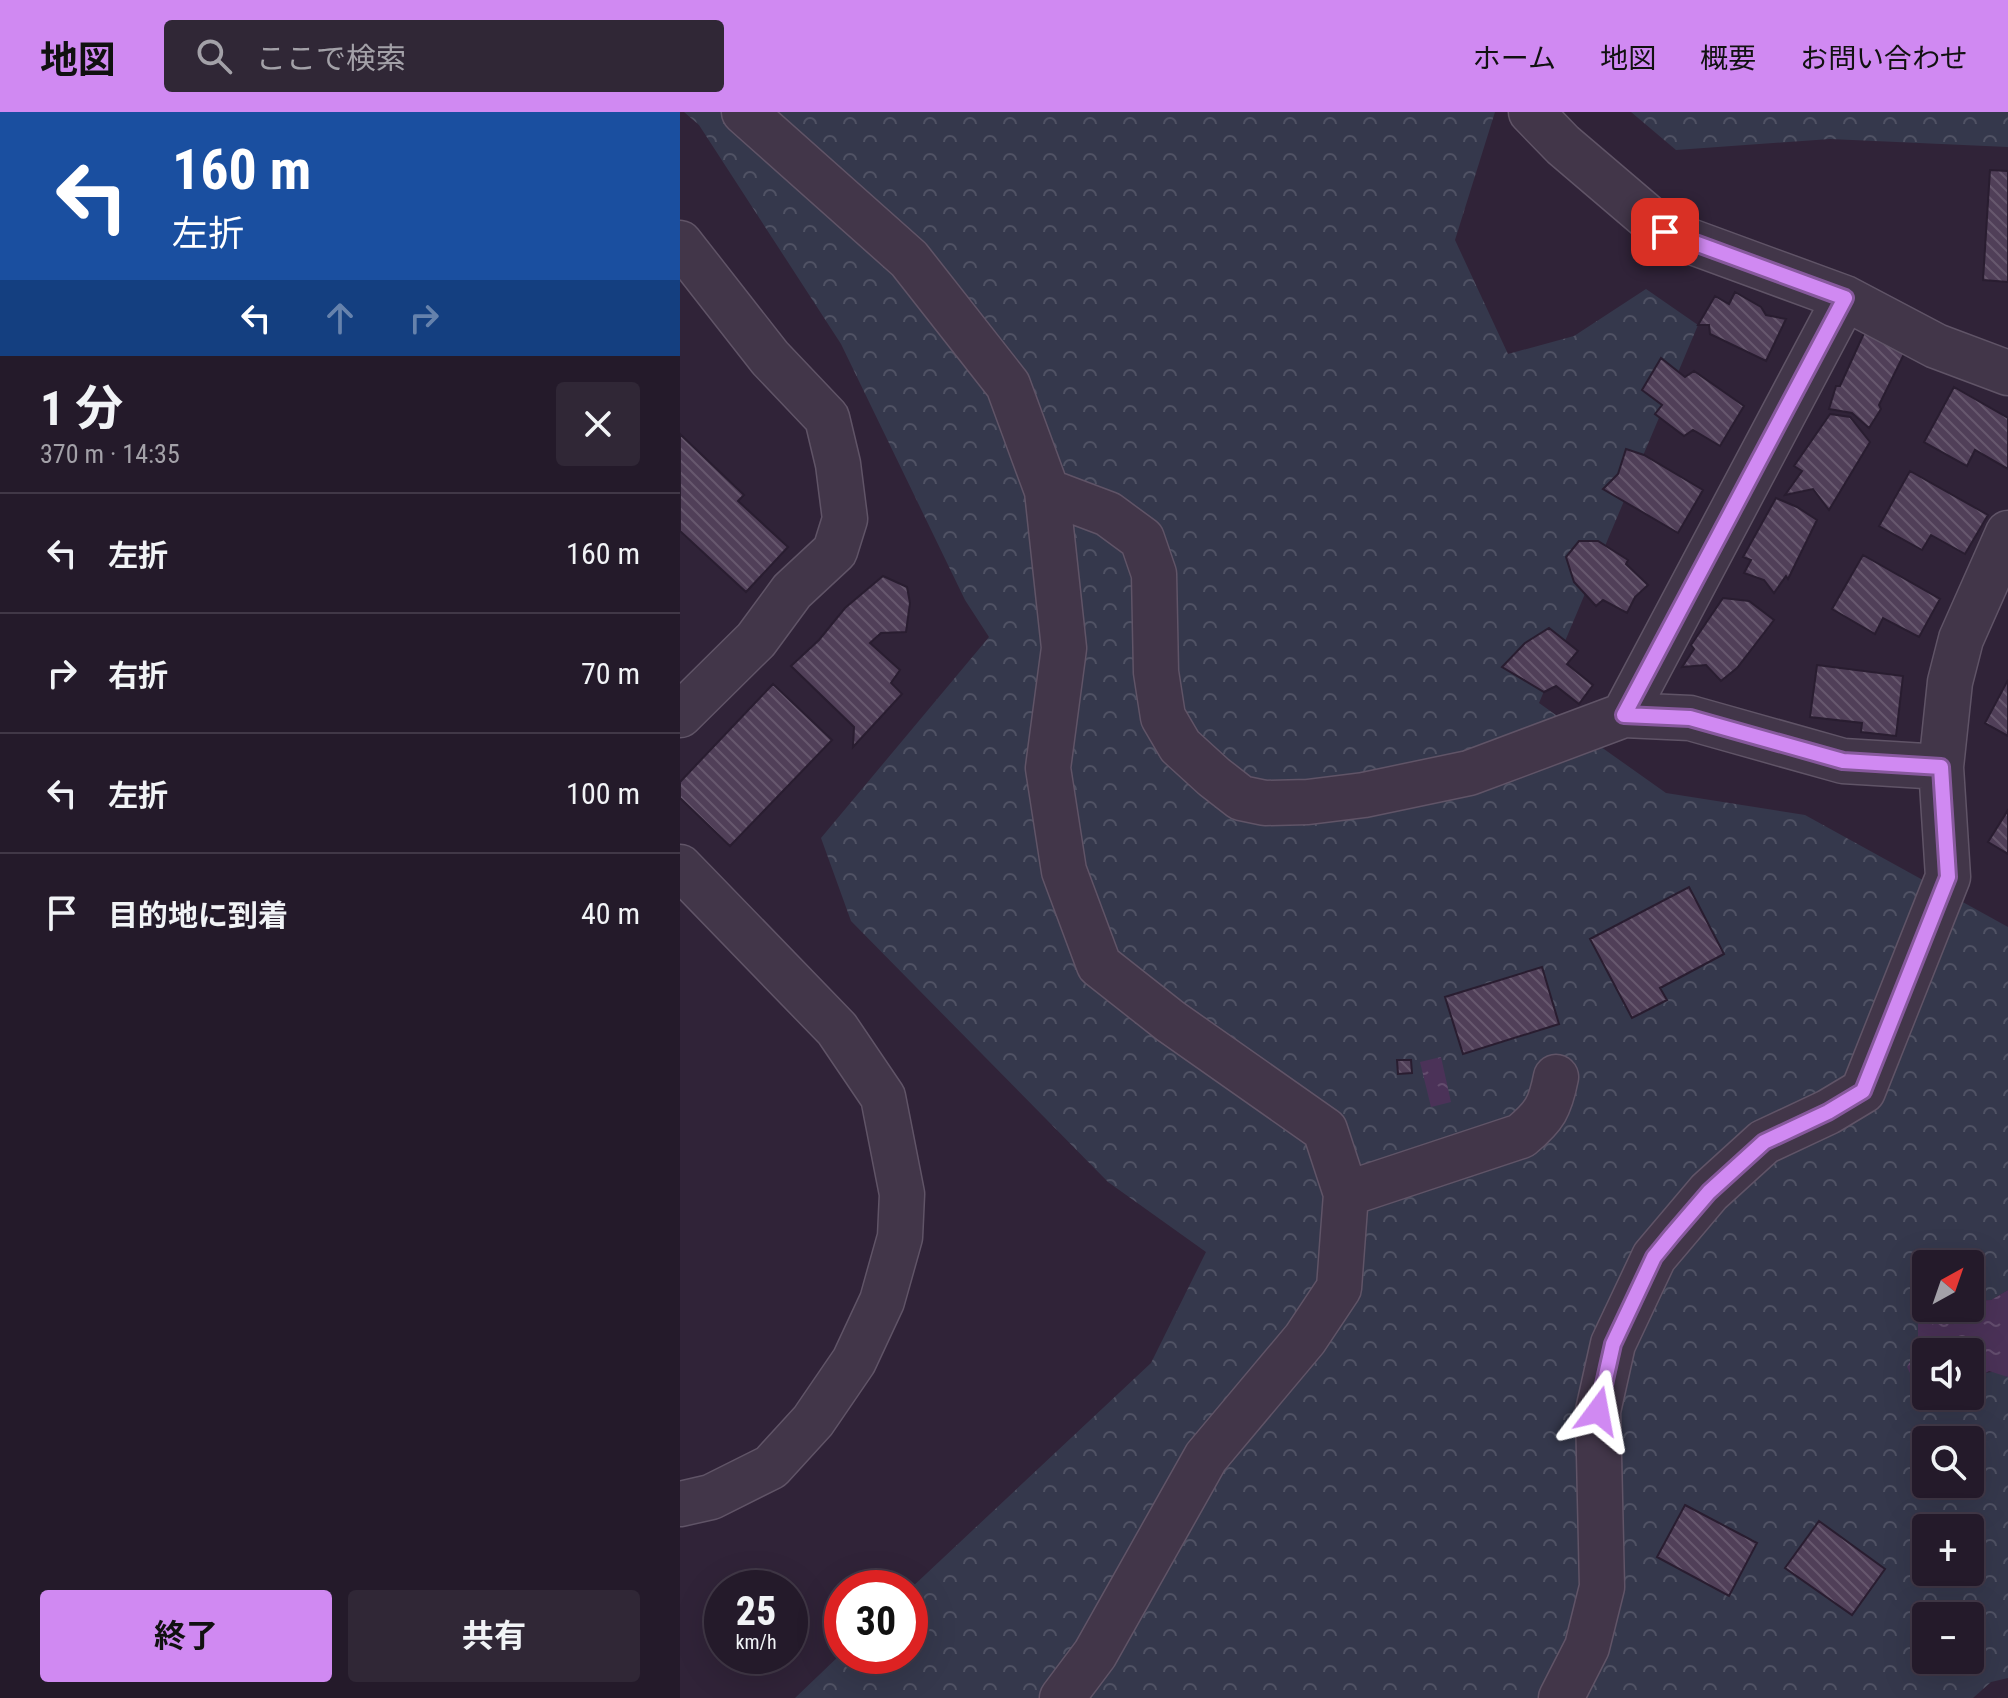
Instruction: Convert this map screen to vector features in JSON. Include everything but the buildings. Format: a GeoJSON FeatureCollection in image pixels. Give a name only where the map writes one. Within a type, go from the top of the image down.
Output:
{"type":"FeatureCollection","features":[{"type":"Feature","properties":{"kind":"street"},"geometry":{"type":"LineString","coordinates":[[744,112],[909,259],[1008,385],[1047,491],[1064,648],[1048,768],[1064,871],[1099,965],[1182,1029],[1325,1130],[1346,1194],[1339,1288],[1305,1339],[1206,1457],[1095,1654],[1062,1698]]}},
{"type":"Feature","properties":{"kind":"street"},"geometry":{"type":"LineString","coordinates":[[1531,112],[1563,145],[1665,232],[1845,298],[1936,346],[2008,373]]}},
{"type":"Feature","properties":{"kind":"street"},"geometry":{"type":"LineString","coordinates":[[680,243],[770,358],[827,418],[838,464],[845,519],[835,551],[792,591],[756,640],[680,715]]}},
{"type":"Feature","properties":{"kind":"street"},"geometry":{"type":"LineString","coordinates":[[1624,715],[1845,298]]}},
{"type":"Feature","properties":{"kind":"street"},"geometry":{"type":"LineString","coordinates":[[1047,491],[1108,514],[1142,539],[1154,574],[1156,672],[1163,717],[1180,746],[1241,798],[1265,803],[1308,802],[1364,795],[1469,773],[1624,715],[1690,718],[1843,761],[1941,767]]}},
{"type":"Feature","properties":{"kind":"street"},"geometry":{"type":"LineString","coordinates":[[1561,1698],[1587,1647],[1602,1587],[1598,1411],[1613,1344],[1654,1257],[1709,1192],[1764,1142],[1828,1112],[1863,1091],[1948,877],[1941,767],[1950,682],[1961,639],[2008,533]]}},
{"type":"Feature","properties":{"kind":"street"},"geometry":{"type":"LineString","coordinates":[[680,867],[837,1029],[883,1097],[902,1194],[900,1237],[882,1301],[854,1361],[813,1421],[771,1467],[711,1497],[680,1504]]}},
{"type":"Feature","properties":{"kind":"street"},"geometry":{"type":"LineString","coordinates":[[1346,1194],[1521,1136],[1540,1120],[1550,1104],[1556,1077]]}},
{"type":"Feature","properties":{"kind":"green space"},"geometry":{"type":"Polygon","coordinates":[[[684,112],[1495,112],[1455,240],[1508,354],[1574,336],[1646,289],[1698,325],[1539,703],[1666,793],[1805,815],[2008,927],[2008,1290],[1991,1300],[1984,1300],[1984,1250],[1912,1250],[1912,1322],[1918,1322],[1918,1338],[1912,1338],[1912,1410],[1984,1410],[1984,1374],[1993,1372],[2008,1377],[2008,1678],[1991,1682],[1973,1698],[795,1698],[824,1670],[824,1674],[928,1674],[928,1572],[1151,1363],[1206,1252],[1108,1182],[851,921],[821,838],[989,637],[965,600],[841,344],[699,125],[684,112]]]}},
{"type":"Feature","properties":{"kind":"green space"},"geometry":{"type":"Polygon","coordinates":[[[1631,112],[2008,112],[2008,147],[1830,139],[1676,150],[1631,112]]]}},
{"type":"Feature","properties":{"kind":"water"},"geometry":{"type":"Polygon","coordinates":[[[1441,1057],[1451,1102],[1431,1107],[1420,1062],[1441,1057]]]}},
{"type":"Feature","properties":{"kind":"water"},"geometry":{"type":"Polygon","coordinates":[[[2008,1290],[2008,1377],[1989,1371],[1984,1374],[1984,1338],[1918,1338],[1918,1322],[1984,1322],[1984,1300],[1991,1300],[2008,1290]]]}},
{"type":"Feature","properties":{"kind":"water"},"geometry":{"type":"Polygon","coordinates":[[[1912,1357],[1912,1376],[1907,1367],[1912,1357]]]}},
{"type":"Feature","properties":{"kind":"route"},"geometry":{"type":"LineString","coordinates":[[1598,1411],[1613,1344],[1654,1257],[1672,1235],[1709,1192],[1764,1142],[1828,1112],[1863,1091],[1948,877],[1941,767],[1843,761],[1690,718],[1624,715],[1845,298],[1665,232]]}}]}
